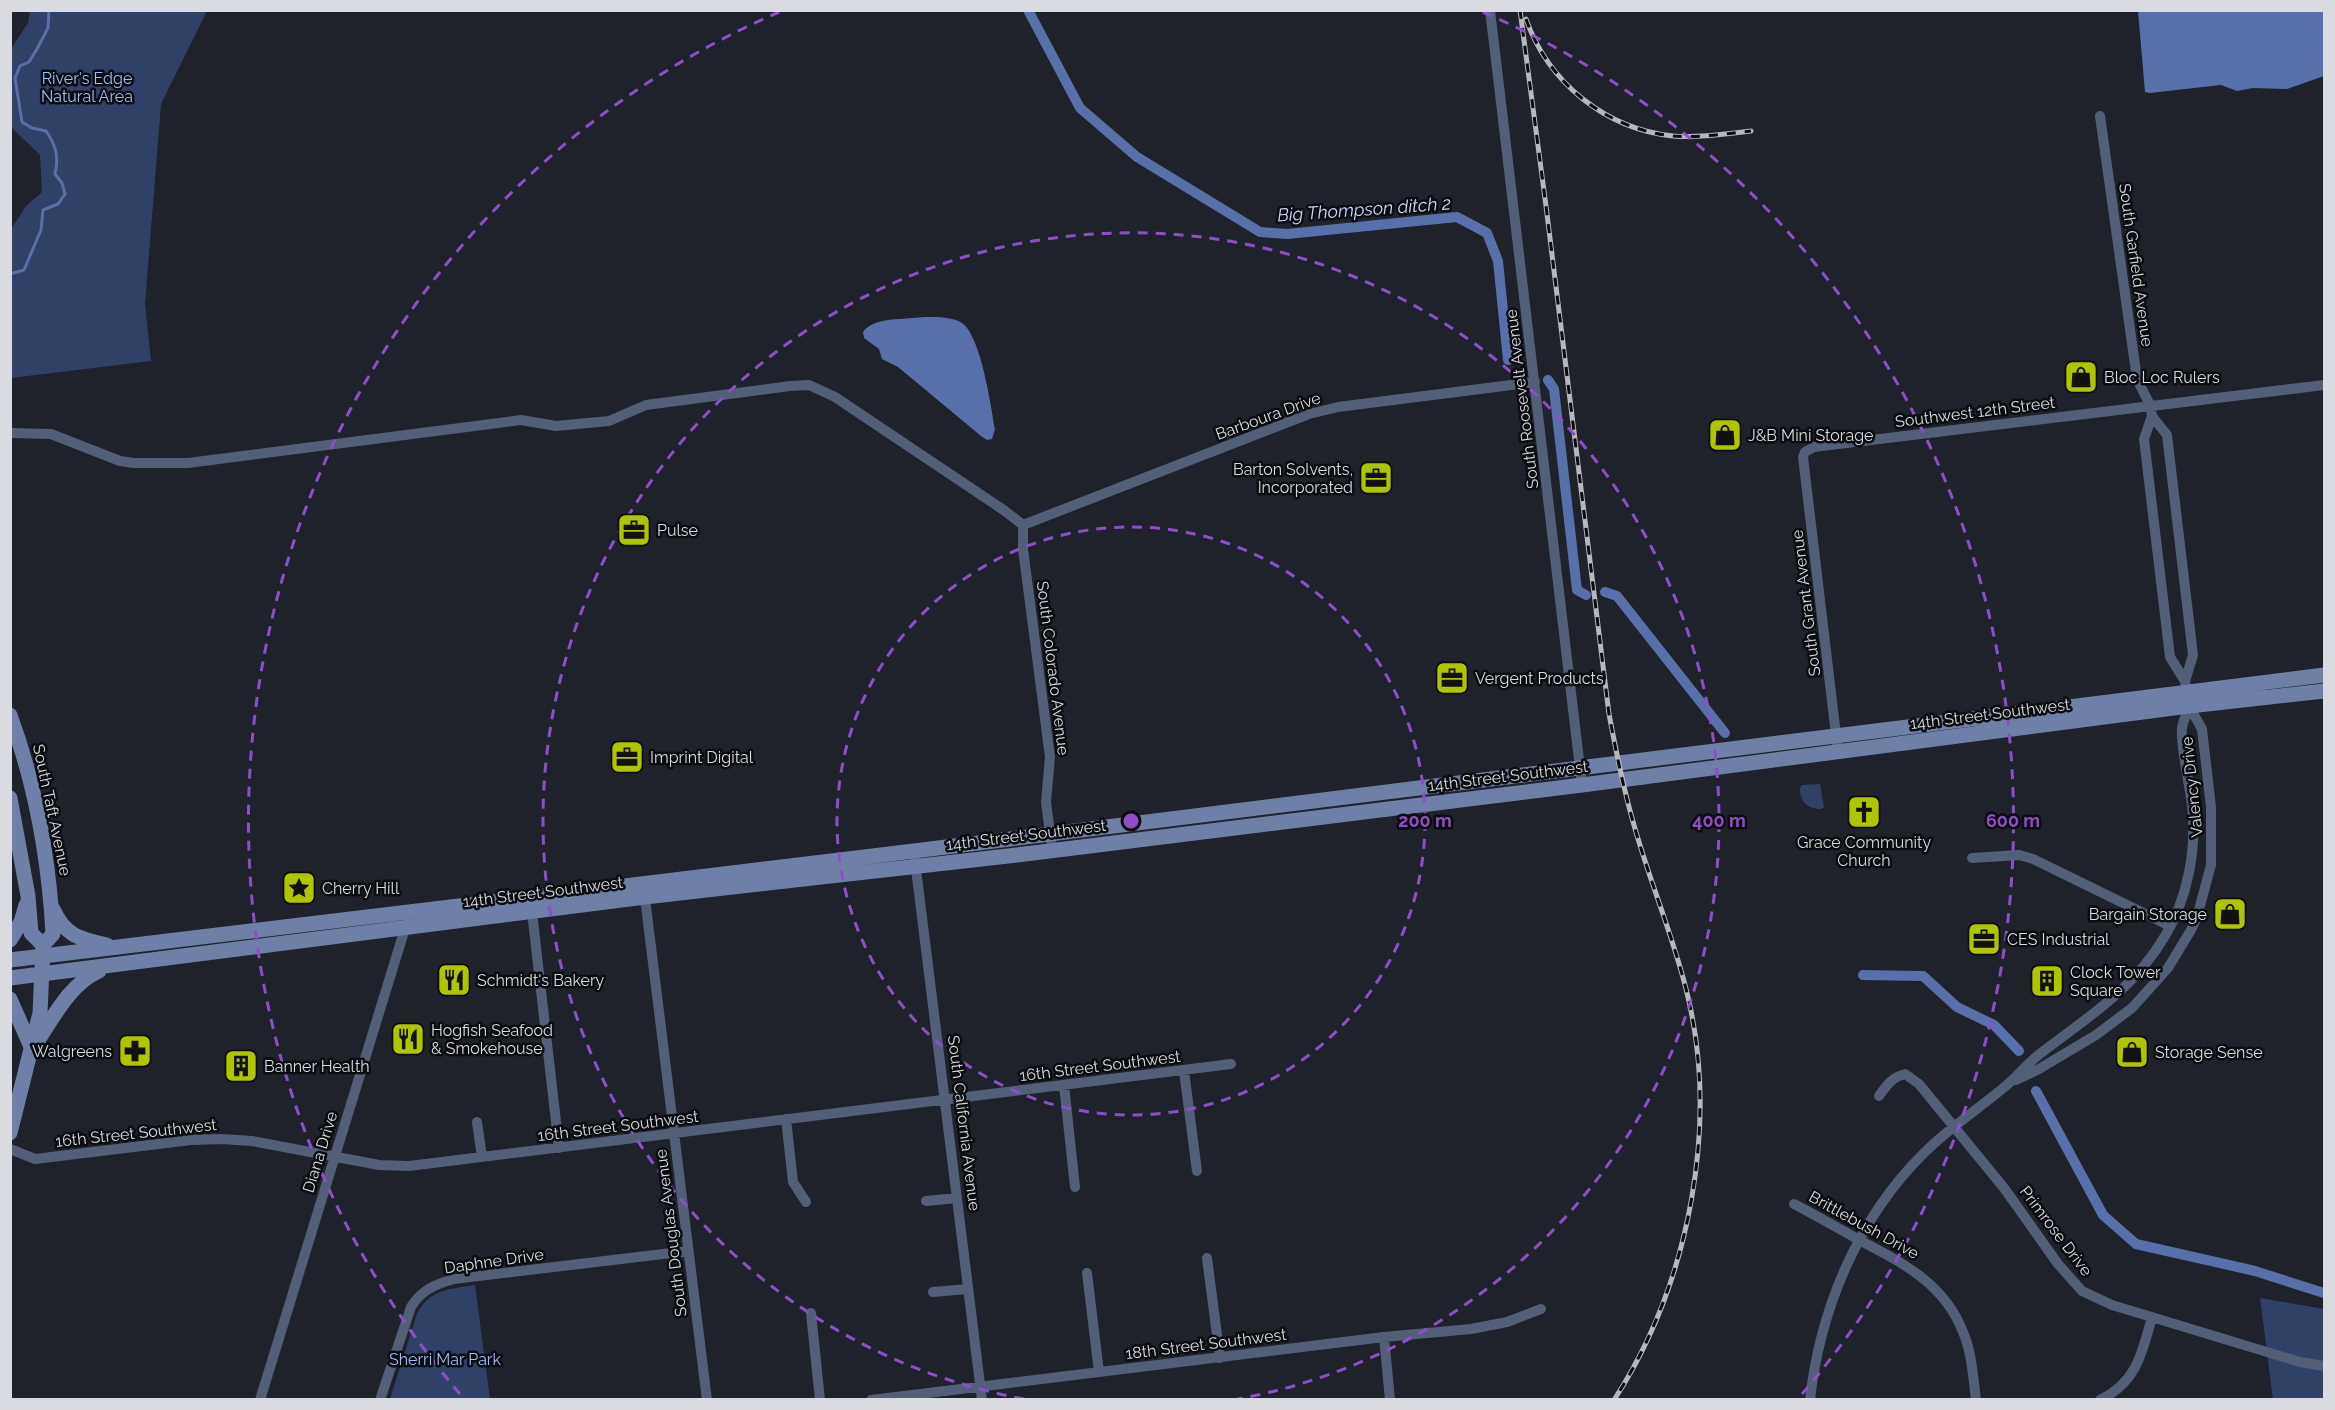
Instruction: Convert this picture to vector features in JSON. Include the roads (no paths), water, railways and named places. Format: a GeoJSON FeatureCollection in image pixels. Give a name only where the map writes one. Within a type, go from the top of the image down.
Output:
{"type":"FeatureCollection","features":[{"type":"Feature","properties":{"kind":"main road"},"geometry":{"type":"LineString","coordinates":[[2187,693],[2325,675]]}},
{"type":"Feature","properties":{"kind":"main road"},"geometry":{"type":"LineString","coordinates":[[2187,693],[2325,691]]}},
{"type":"Feature","properties":{"kind":"main road","name":"14th Street Southwest"},"geometry":{"type":"LineString","coordinates":[[10,960],[43,950],[115,947],[408,919],[644,890],[914,851],[2187,693]]}},
{"type":"Feature","properties":{"kind":"main road","name":"14th Street Southwest"},"geometry":{"type":"LineString","coordinates":[[10,978],[113,965],[408,919],[532,912],[644,890],[916,867],[1838,752],[2187,693]]}},
{"type":"Feature","properties":{"kind":"main road","name":"South Taft Avenue"},"geometry":{"type":"LineString","coordinates":[[10,716],[21,744],[36,807],[46,858],[53,934],[43,950],[40,1013],[10,1133]]}},
{"type":"Feature","properties":{"kind":"main road","name":"South Taft Avenue"},"geometry":{"type":"LineString","coordinates":[[10,798],[28,896],[31,933],[43,950]]}},
{"type":"Feature","properties":{"kind":"main road"},"geometry":{"type":"LineString","coordinates":[[10,940],[21,922],[28,896]]}},
{"type":"Feature","properties":{"kind":"main road"},"geometry":{"type":"LineString","coordinates":[[51,906],[60,924],[77,938],[115,947]]}},
{"type":"Feature","properties":{"kind":"main road"},"geometry":{"type":"LineString","coordinates":[[32,1049],[69,994],[86,977],[113,965]]}},
{"type":"Feature","properties":{"kind":"main road"},"geometry":{"type":"LineString","coordinates":[[10,999],[32,1049]]}},
{"type":"Feature","properties":{"kind":"street","name":"South Roosevelt Avenue"},"geometry":{"type":"LineString","coordinates":[[1490,10],[1582,785]]}},
{"type":"Feature","properties":{"kind":"street","name":"South Garfield Avenue"},"geometry":{"type":"LineString","coordinates":[[2100,116],[2137,379],[2151,411],[2167,435],[2193,655],[2187,693]]}},
{"type":"Feature","properties":{"kind":"street","name":"Barboura Drive"},"geometry":{"type":"LineString","coordinates":[[1023,525],[1309,414],[1338,407],[1535,382]]}},
{"type":"Feature","properties":{"kind":"street"},"geometry":{"type":"LineString","coordinates":[[10,433],[51,434],[120,461],[188,463],[521,420],[556,426],[609,421],[646,405],[809,385],[835,397],[1023,525]]}},
{"type":"Feature","properties":{"kind":"street","name":"Southwest 12th Street"},"geometry":{"type":"LineString","coordinates":[[1805,452],[1814,447],[2151,411],[2325,385]]}},
{"type":"Feature","properties":{"kind":"street"},"geometry":{"type":"LineString","coordinates":[[2151,411],[2144,439],[2168,646],[2170,657],[2187,693]]}},
{"type":"Feature","properties":{"kind":"street","name":"South Grant Avenue"},"geometry":{"type":"LineString","coordinates":[[1805,452],[1803,457],[1838,752]]}},
{"type":"Feature","properties":{"kind":"street","name":"South Colorado Avenue"},"geometry":{"type":"LineString","coordinates":[[1023,525],[1023,549],[1050,757],[1046,802],[1052,850]]}},
{"type":"Feature","properties":{"kind":"street","name":"Valency Drive"},"geometry":{"type":"LineString","coordinates":[[1810,1400],[1816,1360],[1829,1311],[1843,1274],[1876,1213],[1906,1172],[1954,1125],[2008,1084],[2033,1059],[2127,986],[2149,961],[2170,926],[2188,875],[2193,843],[2192,808],[2182,730],[2187,693]]}},
{"type":"Feature","properties":{"kind":"street","name":"Valency Drive"},"geometry":{"type":"LineString","coordinates":[[2008,1084],[2039,1069],[2096,1035],[2132,1008],[2168,968],[2191,930],[2211,865],[2213,834],[2202,729],[2187,693]]}},
{"type":"Feature","properties":{"kind":"street","name":"South California Avenue"},"geometry":{"type":"LineString","coordinates":[[914,851],[982,1400]]}},
{"type":"Feature","properties":{"kind":"street"},"geometry":{"type":"LineString","coordinates":[[1972,858],[2019,855],[2033,859],[2170,926]]}},
{"type":"Feature","properties":{"kind":"street","name":"South Douglas Avenue"},"geometry":{"type":"LineString","coordinates":[[644,890],[707,1400]]}},
{"type":"Feature","properties":{"kind":"street"},"geometry":{"type":"LineString","coordinates":[[532,912],[559,1148]]}},
{"type":"Feature","properties":{"kind":"street","name":"Diana Drive"},"geometry":{"type":"LineString","coordinates":[[260,1400],[408,919]]}},
{"type":"Feature","properties":{"kind":"street","name":"16th Street Southwest"},"geometry":{"type":"LineString","coordinates":[[10,1149],[35,1159],[191,1140],[222,1139],[252,1141],[393,1166],[482,1158],[1231,1064]]}},
{"type":"Feature","properties":{"kind":"street"},"geometry":{"type":"LineString","coordinates":[[1184,1071],[1197,1171]]}},
{"type":"Feature","properties":{"kind":"street","name":"Primrose Drive"},"geometry":{"type":"LineString","coordinates":[[1879,1096],[1891,1080],[1905,1074],[1919,1084],[2022,1212],[2068,1278],[2082,1291],[2097,1299],[2152,1317],[2300,1362],[2325,1366]]}},
{"type":"Feature","properties":{"kind":"street"},"geometry":{"type":"LineString","coordinates":[[1064,1085],[1075,1187]]}},
{"type":"Feature","properties":{"kind":"street"},"geometry":{"type":"LineString","coordinates":[[786,1119],[793,1182],[806,1202]]}},
{"type":"Feature","properties":{"kind":"street"},"geometry":{"type":"LineString","coordinates":[[477,1122],[482,1158]]}},
{"type":"Feature","properties":{"kind":"street"},"geometry":{"type":"LineString","coordinates":[[926,1201],[957,1198]]}},
{"type":"Feature","properties":{"kind":"street","name":"Brittlebush Drive"},"geometry":{"type":"LineString","coordinates":[[1794,1204],[1912,1268],[1929,1282],[1948,1303],[1968,1344],[1976,1400]]}},
{"type":"Feature","properties":{"kind":"street","name":"Daphne Drive"},"geometry":{"type":"LineString","coordinates":[[380,1400],[411,1307],[429,1287],[454,1279],[688,1251]]}},
{"type":"Feature","properties":{"kind":"street"},"geometry":{"type":"LineString","coordinates":[[1207,1258],[1220,1358]]}},
{"type":"Feature","properties":{"kind":"street"},"geometry":{"type":"LineString","coordinates":[[1087,1273],[1099,1372]]}},
{"type":"Feature","properties":{"kind":"street"},"geometry":{"type":"LineString","coordinates":[[933,1292],[968,1289]]}},
{"type":"Feature","properties":{"kind":"street","name":"18th Street Southwest"},"geometry":{"type":"LineString","coordinates":[[872,1400],[1384,1337],[1471,1329],[1507,1322],[1541,1309]]}},
{"type":"Feature","properties":{"kind":"street"},"geometry":{"type":"LineString","coordinates":[[810,1313],[820,1400]]}},
{"type":"Feature","properties":{"kind":"street"},"geometry":{"type":"LineString","coordinates":[[2100,1400],[2117,1390],[2131,1376],[2152,1317]]}},
{"type":"Feature","properties":{"kind":"street"},"geometry":{"type":"LineString","coordinates":[[1384,1337],[1390,1400]]}},
{"type":"Feature","properties":{"kind":"waterway"},"geometry":{"type":"LineString","coordinates":[[10,274],[24,270],[41,230],[43,210],[58,204],[65,194],[62,183],[55,174],[57,157],[49,136],[46,131],[32,128],[22,122],[15,78],[20,66],[29,62],[48,28],[49,10]]}},
{"type":"Feature","properties":{"kind":"waterway","name":"Big Thompson ditch 2"},"geometry":{"type":"LineString","coordinates":[[1028,10],[1080,108],[1137,157],[1260,232],[1287,234],[1457,217],[1487,233],[1498,261],[1508,360]]}},
{"type":"Feature","properties":{"kind":"waterway","name":"Big Thompson ditch 2"},"geometry":{"type":"LineString","coordinates":[[1548,380],[1554,389],[1577,590],[1586,595]]}},
{"type":"Feature","properties":{"kind":"waterway","name":"Big Thompson ditch 2"},"geometry":{"type":"LineString","coordinates":[[1605,592],[1617,596],[1725,733]]}},
{"type":"Feature","properties":{"kind":"waterway","name":"Big Thompson ditch 2"},"geometry":{"type":"LineString","coordinates":[[1863,975],[1923,976],[1957,1007],[1994,1025],[2019,1051]]}},
{"type":"Feature","properties":{"kind":"waterway","name":"Big Thompson ditch 2"},"geometry":{"type":"LineString","coordinates":[[2036,1091],[2103,1215],[2136,1244],[2255,1271],[2324,1293]]}},
{"type":"Feature","properties":{"kind":"railway"},"geometry":{"type":"LineString","coordinates":[[1520,10],[1609,714],[1630,811],[1685,985],[1695,1037],[1700,1090],[1698,1145],[1691,1199],[1679,1253],[1662,1305],[1640,1354],[1614,1400]]}},
{"type":"Feature","properties":{"kind":"railway"},"geometry":{"type":"LineString","coordinates":[[1526,19],[1536,42],[1564,82],[1602,113],[1624,124],[1648,132],[1673,136],[1702,136],[1751,131]]}},
{"type":"Feature","properties":{"kind":"place","name":"Bloc Loc Rulers"},"geometry":{"type":"Point","coordinates":[2081,377]}},
{"type":"Feature","properties":{"kind":"place","name":"J&B Mini Storage"},"geometry":{"type":"Point","coordinates":[1725,435]}},
{"type":"Feature","properties":{"kind":"place","name":"Barton Solvents, Incorporated"},"geometry":{"type":"Point","coordinates":[1376,478]}},
{"type":"Feature","properties":{"kind":"place","name":"Pulse"},"geometry":{"type":"Point","coordinates":[634,530]}},
{"type":"Feature","properties":{"kind":"place","name":"Vergent Products"},"geometry":{"type":"Point","coordinates":[1452,678]}},
{"type":"Feature","properties":{"kind":"place","name":"Imprint Digital"},"geometry":{"type":"Point","coordinates":[627,757]}},
{"type":"Feature","properties":{"kind":"place","name":"Grace Community Church"},"geometry":{"type":"Point","coordinates":[1864,812]}},
{"type":"Feature","properties":{"kind":"place","name":"Cherry Hill"},"geometry":{"type":"Point","coordinates":[299,888]}},
{"type":"Feature","properties":{"kind":"place","name":"Bargain Storage"},"geometry":{"type":"Point","coordinates":[2230,914]}},
{"type":"Feature","properties":{"kind":"place","name":"CES Industrial"},"geometry":{"type":"Point","coordinates":[1984,939]}},
{"type":"Feature","properties":{"kind":"place","name":"Schmidt's Bakery"},"geometry":{"type":"Point","coordinates":[454,980]}},
{"type":"Feature","properties":{"kind":"place","name":"Clock Tower Square"},"geometry":{"type":"Point","coordinates":[2047,981]}},
{"type":"Feature","properties":{"kind":"place","name":"Hogfish Seafood & Smokehouse"},"geometry":{"type":"Point","coordinates":[408,1039]}},
{"type":"Feature","properties":{"kind":"place","name":"Walgreens"},"geometry":{"type":"Point","coordinates":[135,1051]}},
{"type":"Feature","properties":{"kind":"place","name":"Storage Sense"},"geometry":{"type":"Point","coordinates":[2132,1052]}},
{"type":"Feature","properties":{"kind":"place","name":"Banner Health"},"geometry":{"type":"Point","coordinates":[241,1066]}},
{"type":"Feature","properties":{"kind":"park label","name":"River's Edge Natural Area"},"geometry":{"type":"Point","coordinates":[87,87]}},
{"type":"Feature","properties":{"kind":"park label","name":"Sherri Mar Park"},"geometry":{"type":"Point","coordinates":[445,1359]}}]}
